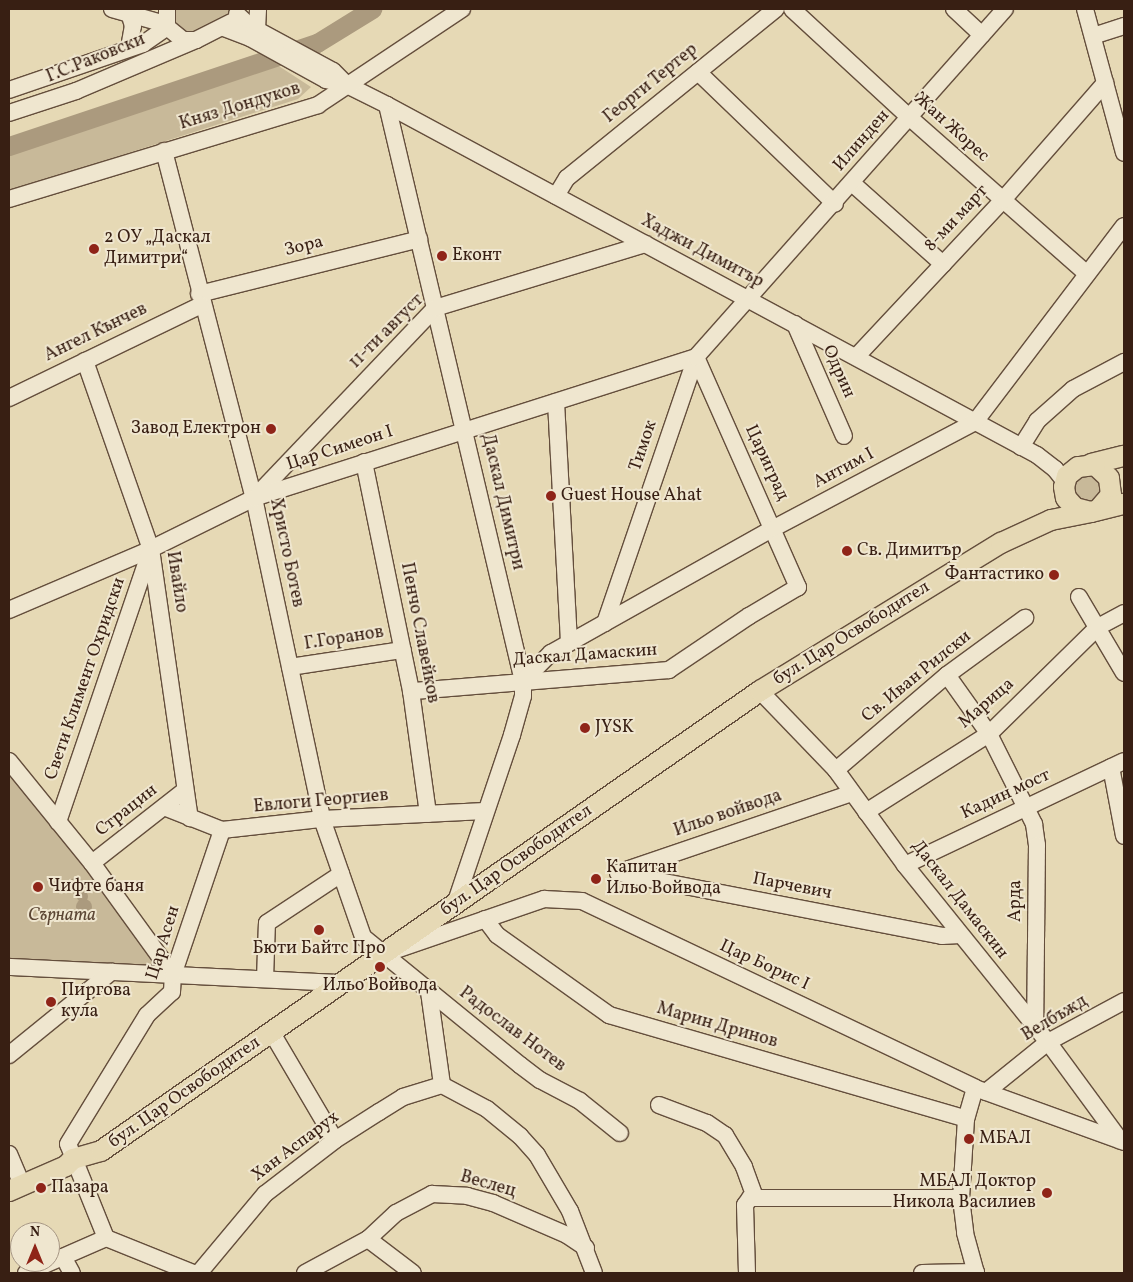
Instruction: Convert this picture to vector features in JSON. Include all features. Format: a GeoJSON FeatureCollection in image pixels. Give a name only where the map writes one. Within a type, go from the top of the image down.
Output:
{"type":"FeatureCollection","features":[{"type":"Feature","properties":{"kind":"main road"},"geometry":{"type":"LineString","coordinates":[[1027,530],[1046,514],[1064,487],[1070,472],[1086,465],[1124,456]]}},
{"type":"Feature","properties":{"kind":"main road"},"geometry":{"type":"LineString","coordinates":[[1064,487],[1075,508],[1095,511],[1109,499],[1118,482],[1104,471],[1086,465]]}},
{"type":"Feature","properties":{"kind":"main road"},"geometry":{"type":"LineString","coordinates":[[1027,530],[1064,516],[1124,504]]}},
{"type":"Feature","properties":{"kind":"main road","name":"бул. Цар Освободител"},"geometry":{"type":"LineString","coordinates":[[12,1184],[62,1159],[73,1159],[101,1151],[760,690],[1027,530]]}},
{"type":"Feature","properties":{"kind":"street"},"geometry":{"type":"LineString","coordinates":[[121,11],[153,9]]}},
{"type":"Feature","properties":{"kind":"street"},"geometry":{"type":"LineString","coordinates":[[254,34],[258,9]]}},
{"type":"Feature","properties":{"kind":"street","name":"Княз Дондуков"},"geometry":{"type":"LineString","coordinates":[[9,199],[318,105],[462,9]]}},
{"type":"Feature","properties":{"kind":"street","name":"Георги Тертер"},"geometry":{"type":"LineString","coordinates":[[556,196],[567,178],[776,9]]}},
{"type":"Feature","properties":{"kind":"street","name":"Жан Жорес"},"geometry":{"type":"LineString","coordinates":[[792,9],[1002,201],[1087,274]]}},
{"type":"Feature","properties":{"kind":"street"},"geometry":{"type":"LineString","coordinates":[[954,9],[982,35]]}},
{"type":"Feature","properties":{"kind":"street","name":"Илинден"},"geometry":{"type":"LineString","coordinates":[[749,300],[1005,9]]}},
{"type":"Feature","properties":{"kind":"street"},"geometry":{"type":"LineString","coordinates":[[1085,9],[1105,83],[1120,119],[1124,153]]}},
{"type":"Feature","properties":{"kind":"street"},"geometry":{"type":"LineString","coordinates":[[121,11],[166,20],[180,38],[196,40]]}},
{"type":"Feature","properties":{"kind":"street"},"geometry":{"type":"LineString","coordinates":[[121,11],[133,26],[129,48]]}},
{"type":"Feature","properties":{"kind":"street"},"geometry":{"type":"LineString","coordinates":[[224,28],[241,11],[254,34]]}},
{"type":"Feature","properties":{"kind":"street","name":"Г.С.Раковски"},"geometry":{"type":"LineString","coordinates":[[9,90],[143,44],[166,20]]}},
{"type":"Feature","properties":{"kind":"street"},"geometry":{"type":"LineString","coordinates":[[1093,36],[1124,26]]}},
{"type":"Feature","properties":{"kind":"street"},"geometry":{"type":"LineString","coordinates":[[224,28],[254,34]]}},
{"type":"Feature","properties":{"kind":"street","name":"Г.С.Раковски"},"geometry":{"type":"LineString","coordinates":[[9,113],[76,91],[224,28]]}},
{"type":"Feature","properties":{"kind":"street","name":"Хаджи Димитър"},"geometry":{"type":"LineString","coordinates":[[254,34],[347,86],[387,104],[1037,455]]}},
{"type":"Feature","properties":{"kind":"street"},"geometry":{"type":"LineString","coordinates":[[698,72],[834,204]]}},
{"type":"Feature","properties":{"kind":"street","name":"8-ми март"},"geometry":{"type":"LineString","coordinates":[[856,357],[1002,201],[1105,83]]}},
{"type":"Feature","properties":{"kind":"street","name":"Даскал Димитри"},"geometry":{"type":"LineString","coordinates":[[387,104],[523,681],[523,696],[512,735],[455,904]]}},
{"type":"Feature","properties":{"kind":"street","name":"Христо Ботев"},"geometry":{"type":"LineString","coordinates":[[164,151],[200,299],[254,498],[322,819],[363,937],[382,954]]}},
{"type":"Feature","properties":{"kind":"street"},"geometry":{"type":"LineString","coordinates":[[852,183],[943,264]]}},
{"type":"Feature","properties":{"kind":"street","name":"Антим I"},"geometry":{"type":"LineString","coordinates":[[523,681],[551,653],[605,622],[774,528],[975,422],[1124,226]]}},
{"type":"Feature","properties":{"kind":"street","name":"Зора"},"geometry":{"type":"LineString","coordinates":[[200,299],[420,239]]}},
{"type":"Feature","properties":{"kind":"street","name":"11-ти август"},"geometry":{"type":"LineString","coordinates":[[254,498],[434,308],[646,244]]}},
{"type":"Feature","properties":{"kind":"street","name":"Ангел Кънчев"},"geometry":{"type":"LineString","coordinates":[[9,398],[85,361],[200,299]]}},
{"type":"Feature","properties":{"kind":"street","name":"Тимок"},"geometry":{"type":"LineString","coordinates":[[605,622],[696,357],[749,300]]}},
{"type":"Feature","properties":{"kind":"street","name":"Одрин"},"geometry":{"type":"LineString","coordinates":[[795,324],[844,436]]}},
{"type":"Feature","properties":{"kind":"street","name":"Цар Симеон I"},"geometry":{"type":"LineString","coordinates":[[9,610],[151,549],[254,498],[696,357]]}},
{"type":"Feature","properties":{"kind":"street","name":"Цариград"},"geometry":{"type":"LineString","coordinates":[[696,357],[774,528],[798,586]]}},
{"type":"Feature","properties":{"kind":"street","name":"Ивайло"},"geometry":{"type":"LineString","coordinates":[[85,361],[151,549],[190,818]]}},
{"type":"Feature","properties":{"kind":"street"},"geometry":{"type":"LineString","coordinates":[[1021,447],[1037,421],[1073,389],[1124,362]]}},
{"type":"Feature","properties":{"kind":"street"},"geometry":{"type":"LineString","coordinates":[[556,402],[569,643]]}},
{"type":"Feature","properties":{"kind":"street"},"geometry":{"type":"LineString","coordinates":[[1037,455],[1086,465]]}},
{"type":"Feature","properties":{"kind":"street"},"geometry":{"type":"LineString","coordinates":[[1037,455],[1056,469],[1064,487]]}},
{"type":"Feature","properties":{"kind":"street","name":"Пенчо Славейков"},"geometry":{"type":"LineString","coordinates":[[364,462],[411,691],[428,814]]}},
{"type":"Feature","properties":{"kind":"street","name":"Свети Климент Охридски"},"geometry":{"type":"LineString","coordinates":[[58,822],[151,549]]}},
{"type":"Feature","properties":{"kind":"street","name":"Даскал Дамаскин"},"geometry":{"type":"LineString","coordinates":[[411,691],[669,670],[748,616],[798,586]]}},
{"type":"Feature","properties":{"kind":"street"},"geometry":{"type":"LineString","coordinates":[[1079,597],[1124,673]]}},
{"type":"Feature","properties":{"kind":"street","name":"Марица"},"geometry":{"type":"LineString","coordinates":[[866,812],[989,734],[1098,627],[1124,613]]}},
{"type":"Feature","properties":{"kind":"street","name":"Св. Иван Рилски"},"geometry":{"type":"LineString","coordinates":[[836,770],[947,675],[1025,618]]}},
{"type":"Feature","properties":{"kind":"street","name":"Г.Горанов"},"geometry":{"type":"LineString","coordinates":[[290,667],[403,650]]}},
{"type":"Feature","properties":{"kind":"street","name":"Арда"},"geometry":{"type":"LineString","coordinates":[[947,675],[989,734],[1034,824],[1037,846],[1036,1026]]}},
{"type":"Feature","properties":{"kind":"street","name":"Даскал Дамаскин"},"geometry":{"type":"LineString","coordinates":[[760,690],[836,770],[905,865],[960,935],[1036,1026],[1122,1141]]}},
{"type":"Feature","properties":{"kind":"street"},"geometry":{"type":"LineString","coordinates":[[9,761],[92,863],[173,975]]}},
{"type":"Feature","properties":{"kind":"street"},"geometry":{"type":"LineString","coordinates":[[1118,764],[1124,836]]}},
{"type":"Feature","properties":{"kind":"street","name":"Кадин мост"},"geometry":{"type":"LineString","coordinates":[[905,865],[1118,764]]}},
{"type":"Feature","properties":{"kind":"street","name":"Страцин"},"geometry":{"type":"LineString","coordinates":[[92,863],[185,790]]}},
{"type":"Feature","properties":{"kind":"street","name":"Ильо войвода"},"geometry":{"type":"LineString","coordinates":[[618,873],[852,793]]}},
{"type":"Feature","properties":{"kind":"street","name":"Евлоги Георгиев"},"geometry":{"type":"LineString","coordinates":[[164,807],[222,830],[322,819],[485,811]]}},
{"type":"Feature","properties":{"kind":"street","name":"Цар Асен"},"geometry":{"type":"LineString","coordinates":[[73,1159],[68,1144],[147,1015],[172,992],[173,975],[222,830]]}},
{"type":"Feature","properties":{"kind":"street","name":"Парчевич"},"geometry":{"type":"LineString","coordinates":[[618,873],[942,936],[960,935]]}},
{"type":"Feature","properties":{"kind":"street"},"geometry":{"type":"LineString","coordinates":[[265,979],[267,924],[341,874]]}},
{"type":"Feature","properties":{"kind":"street","name":"Цар Борис I"},"geometry":{"type":"LineString","coordinates":[[382,954],[544,899],[582,901],[980,1090],[1122,1141]]}},
{"type":"Feature","properties":{"kind":"street","name":"Марин Дринов"},"geometry":{"type":"LineString","coordinates":[[485,919],[496,935],[609,1015],[966,1119]]}},
{"type":"Feature","properties":{"kind":"street","name":"Радослав Нотев"},"geometry":{"type":"LineString","coordinates":[[382,954],[540,1080],[580,1101],[620,1132]]}},
{"type":"Feature","properties":{"kind":"street"},"geometry":{"type":"LineString","coordinates":[[9,967],[341,984]]}},
{"type":"Feature","properties":{"kind":"street"},"geometry":{"type":"LineString","coordinates":[[9,1055],[111,972]]}},
{"type":"Feature","properties":{"kind":"street"},"geometry":{"type":"LineString","coordinates":[[429,992],[442,1085],[487,1109],[520,1136],[556,1184],[587,1264]]}},
{"type":"Feature","properties":{"kind":"street","name":"Велбъжд"},"geometry":{"type":"LineString","coordinates":[[980,1090],[1048,1042],[1124,1001]]}},
{"type":"Feature","properties":{"kind":"street"},"geometry":{"type":"LineString","coordinates":[[272,1033],[335,1140]]}},
{"type":"Feature","properties":{"kind":"street","name":"Хан Аспарух"},"geometry":{"type":"LineString","coordinates":[[199,1273],[265,1194],[335,1140],[403,1097],[442,1085]]}},
{"type":"Feature","properties":{"kind":"street"},"geometry":{"type":"LineString","coordinates":[[922,1273],[976,1273],[961,1216],[960,1198],[966,1119],[980,1090]]}},
{"type":"Feature","properties":{"kind":"street"},"geometry":{"type":"LineString","coordinates":[[659,1105],[707,1123],[725,1135],[744,1167],[750,1199],[747,1273]]}},
{"type":"Feature","properties":{"kind":"street"},"geometry":{"type":"LineString","coordinates":[[9,1154],[12,1184]]}},
{"type":"Feature","properties":{"kind":"street"},"geometry":{"type":"LineString","coordinates":[[73,1159],[106,1238],[193,1273]]}},
{"type":"Feature","properties":{"kind":"street","name":"Веслец"},"geometry":{"type":"LineString","coordinates":[[305,1273],[368,1239],[405,1207],[432,1194],[446,1193],[493,1203],[567,1235],[587,1264]]}},
{"type":"Feature","properties":{"kind":"street"},"geometry":{"type":"LineString","coordinates":[[750,1199],[960,1198]]}},
{"type":"Feature","properties":{"kind":"street"},"geometry":{"type":"LineString","coordinates":[[26,1273],[106,1238]]}},
{"type":"Feature","properties":{"kind":"street"},"geometry":{"type":"LineString","coordinates":[[368,1239],[414,1273]]}},
{"type":"Feature","properties":{"kind":"street"},"geometry":{"type":"LineString","coordinates":[[64,1257],[72,1273]]}},
{"type":"Feature","properties":{"kind":"green space"},"geometry":{"type":"Polygon","coordinates":[[[175,9],[231,9],[228,16],[195,33],[185,33],[173,24],[175,9]]]}},
{"type":"Feature","properties":{"kind":"green space"},"geometry":{"type":"Polygon","coordinates":[[[271,61],[311,87],[298,99],[9,191],[9,146],[271,61]]]}},
{"type":"Feature","properties":{"kind":"green space"},"geometry":{"type":"Polygon","coordinates":[[[1087,473],[1101,478],[1102,499],[1082,504],[1073,492],[1074,481],[1087,473]]]}},
{"type":"Feature","properties":{"kind":"green space","name":"Сърната"},"geometry":{"type":"Polygon","coordinates":[[[9,762],[173,975],[9,967],[9,762]]]}},
{"type":"Feature","properties":{"kind":"shaded area"},"geometry":{"type":"Polygon","coordinates":[[[73,878],[79,878],[84,883],[82,892],[73,894],[68,889],[68,883],[73,878]]]}},
{"type":"Feature","properties":{"kind":"shaded area"},"geometry":{"type":"Polygon","coordinates":[[[82,890],[88,896],[82,902],[76,896],[82,890]]]}},
{"type":"Feature","properties":{"kind":"shaded area"},"geometry":{"type":"Polygon","coordinates":[[[84,899],[90,901],[92,907],[90,913],[84,915],[78,913],[76,907],[78,901],[84,899]]]}},
{"type":"Feature","properties":{"kind":"waterway"},"geometry":{"type":"LineString","coordinates":[[9,146],[317,43],[372,9]]}},
{"type":"Feature","properties":{"kind":"place","name":"2 ОУ „Даскал Димитри“"},"geometry":{"type":"Point","coordinates":[94,249]}},
{"type":"Feature","properties":{"kind":"place","name":"Еконт"},"geometry":{"type":"Point","coordinates":[442,256]}},
{"type":"Feature","properties":{"kind":"place","name":"Завод Електрон"},"geometry":{"type":"Point","coordinates":[271,429]}},
{"type":"Feature","properties":{"kind":"place","name":"Guest House Ahat"},"geometry":{"type":"Point","coordinates":[551,496]}},
{"type":"Feature","properties":{"kind":"place","name":"Св. Димитър"},"geometry":{"type":"Point","coordinates":[847,551]}},
{"type":"Feature","properties":{"kind":"place","name":"Фантастико"},"geometry":{"type":"Point","coordinates":[1054,575]}},
{"type":"Feature","properties":{"kind":"place","name":"JYSK"},"geometry":{"type":"Point","coordinates":[585,728]}},
{"type":"Feature","properties":{"kind":"place","name":"Капитан Ильо Войвода"},"geometry":{"type":"Point","coordinates":[596,879]}},
{"type":"Feature","properties":{"kind":"place","name":"Чифте баня"},"geometry":{"type":"Point","coordinates":[38,887]}},
{"type":"Feature","properties":{"kind":"place","name":"Бюти Байтс Про"},"geometry":{"type":"Point","coordinates":[319,930]}},
{"type":"Feature","properties":{"kind":"place","name":"Ильо Войвода"},"geometry":{"type":"Point","coordinates":[380,967]}},
{"type":"Feature","properties":{"kind":"place","name":"Пиргова кула"},"geometry":{"type":"Point","coordinates":[51,1002]}},
{"type":"Feature","properties":{"kind":"place","name":"МБАЛ"},"geometry":{"type":"Point","coordinates":[969,1139]}},
{"type":"Feature","properties":{"kind":"place","name":"Пазара"},"geometry":{"type":"Point","coordinates":[41,1188]}},
{"type":"Feature","properties":{"kind":"place","name":"МБАЛ Доктор Никола Василиев"},"geometry":{"type":"Point","coordinates":[1047,1193]}}]}
